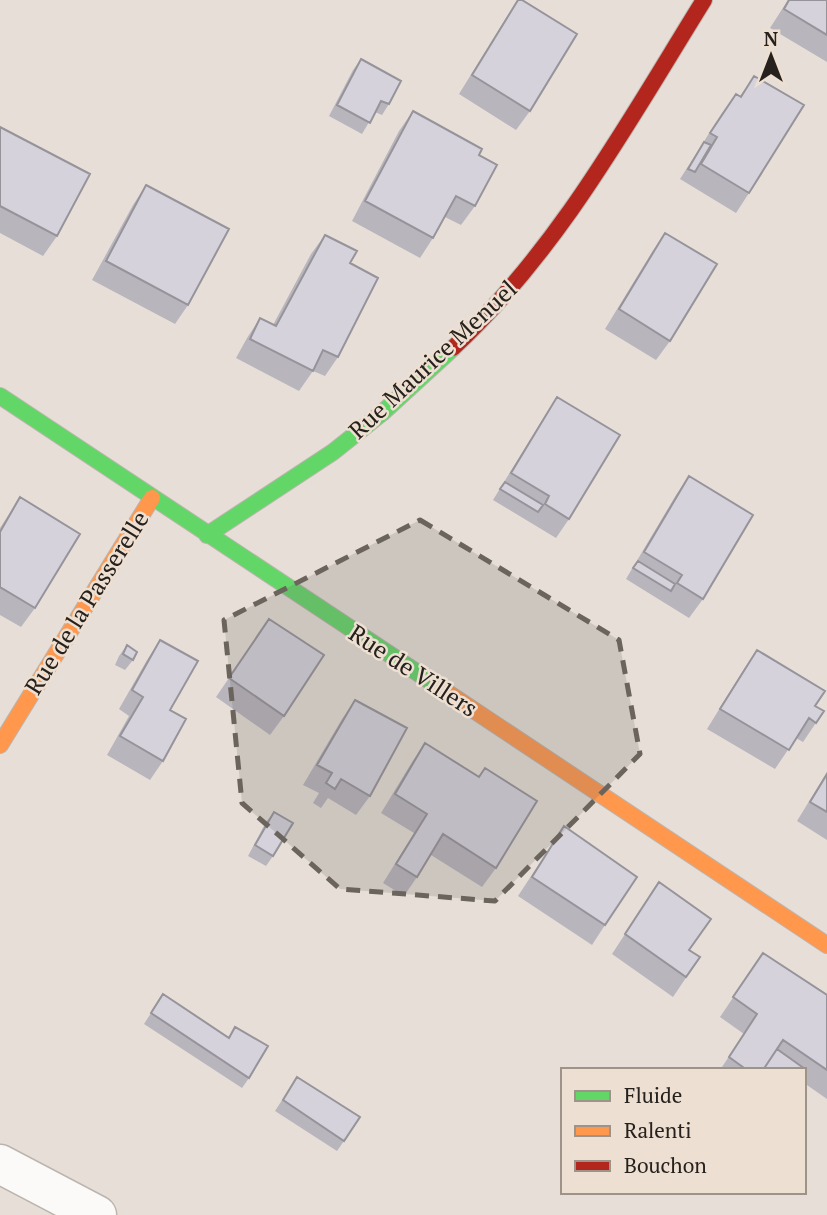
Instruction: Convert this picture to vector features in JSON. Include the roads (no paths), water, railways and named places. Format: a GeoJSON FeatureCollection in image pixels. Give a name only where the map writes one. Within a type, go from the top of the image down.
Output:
{"type":"FeatureCollection","features":[{"type":"Feature","properties":{"kind":"street","name":"Rue Maurice Menuel"},"geometry":{"type":"LineString","coordinates":[[207,535],[333,452],[382,413],[456,345],[520,279],[583,195],[704,0]]}},
{"type":"Feature","properties":{"kind":"street","name":"Rue de Villers"},"geometry":{"type":"LineString","coordinates":[[0,396],[827,945]]}},
{"type":"Feature","properties":{"kind":"street","name":"Rue de la Passerelle"},"geometry":{"type":"LineString","coordinates":[[0,745],[152,498]]}},
{"type":"Feature","properties":{"kind":"street"},"geometry":{"type":"LineString","coordinates":[[0,1164],[97,1215]]}}]}
